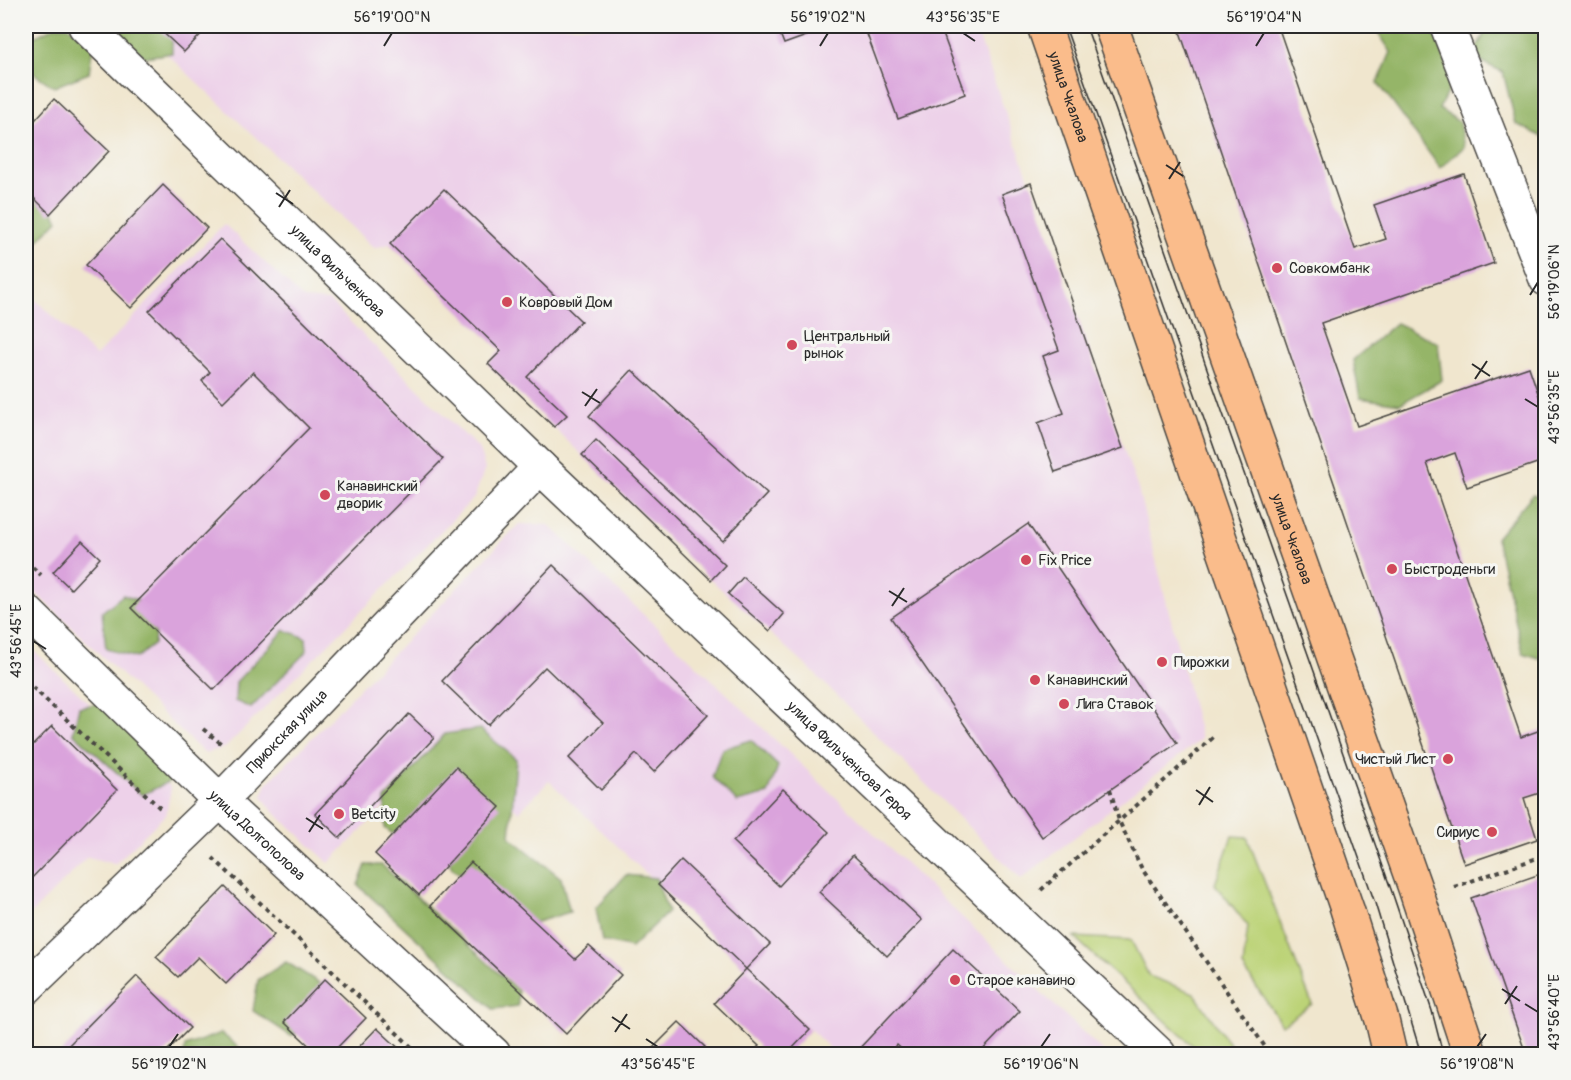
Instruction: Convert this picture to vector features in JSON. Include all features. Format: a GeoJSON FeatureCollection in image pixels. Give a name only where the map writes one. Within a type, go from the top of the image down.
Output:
{"type":"FeatureCollection","features":[{"type":"Feature","properties":{"kind":"main road","name":"улица Чкалова"},"geometry":{"type":"LineString","coordinates":[[1044,26],[1347,909],[1382,1020],[1390,1054]]}},
{"type":"Feature","properties":{"kind":"main road","name":"улица Чкалова"},"geometry":{"type":"LineString","coordinates":[[1111,26],[1415,888],[1470,1054]]}},
{"type":"Feature","properties":{"kind":"street","name":"улица Фильченкова"},"geometry":{"type":"LineString","coordinates":[[85,26],[540,467]]}},
{"type":"Feature","properties":{"kind":"street"},"geometry":{"type":"LineString","coordinates":[[1447,26],[1545,279]]}},
{"type":"Feature","properties":{"kind":"street","name":"Приокская улица"},"geometry":{"type":"LineString","coordinates":[[26,988],[220,801],[540,467]]}},
{"type":"Feature","properties":{"kind":"street","name":"улица Фильченкова Героя"},"geometry":{"type":"LineString","coordinates":[[540,467],[1159,1054]]}},
{"type":"Feature","properties":{"kind":"street","name":"улица Долгополова"},"geometry":{"type":"LineString","coordinates":[[26,611],[220,801],[494,1054]]}},
{"type":"Feature","properties":{"kind":"path"},"geometry":{"type":"LineString","coordinates":[[26,681],[166,814]]}},
{"type":"Feature","properties":{"kind":"path"},"geometry":{"type":"LineString","coordinates":[[1013,915],[1216,735]]}},
{"type":"Feature","properties":{"kind":"path"},"geometry":{"type":"LineString","coordinates":[[1110,789],[1119,820],[1142,869],[1270,1054]]}},
{"type":"Feature","properties":{"kind":"path"},"geometry":{"type":"LineString","coordinates":[[208,853],[419,1054]]}},
{"type":"Feature","properties":{"kind":"path"},"geometry":{"type":"LineString","coordinates":[[1454,886],[1545,855]]}},
{"type":"Feature","properties":{"kind":"shaded area","name":"Центральный рынок"},"geometry":{"type":"Polygon","coordinates":[[[137,26],[975,26],[1138,489],[1201,739],[1021,879],[812,671],[711,580],[488,364],[500,350],[390,244],[374,248],[137,26]]]}},
{"type":"Feature","properties":{"kind":"shaded area"},"geometry":{"type":"Polygon","coordinates":[[[224,224],[304,299],[329,301],[479,449],[485,469],[474,498],[225,748],[204,753],[26,584],[26,291],[96,356],[224,224]]]}},
{"type":"Feature","properties":{"kind":"shaded area"},"geometry":{"type":"Polygon","coordinates":[[[519,524],[549,525],[1106,1054],[836,1054],[549,781],[519,812],[446,744],[329,863],[272,810],[262,796],[267,784],[519,524]]]}},
{"type":"Feature","properties":{"kind":"shaded area"},"geometry":{"type":"Polygon","coordinates":[[[26,643],[158,769],[171,789],[166,814],[115,864],[88,857],[26,919],[26,643]]]}},
{"type":"Feature","properties":{"kind":"green space"},"geometry":{"type":"Polygon","coordinates":[[[56,26],[68,26],[93,45],[89,73],[54,87],[26,68],[26,41],[56,26]]]}},
{"type":"Feature","properties":{"kind":"green space"},"geometry":{"type":"Polygon","coordinates":[[[113,26],[169,26],[172,29],[172,53],[145,57],[111,32],[113,26]]]}},
{"type":"Feature","properties":{"kind":"green space"},"geometry":{"type":"Polygon","coordinates":[[[1374,26],[1432,26],[1453,80],[1439,109],[1459,122],[1464,147],[1440,168],[1378,83],[1391,52],[1374,26]]]}},
{"type":"Feature","properties":{"kind":"green space"},"geometry":{"type":"Polygon","coordinates":[[[1489,26],[1533,26],[1545,33],[1545,138],[1516,124],[1503,72],[1471,57],[1489,26]]]}},
{"type":"Feature","properties":{"kind":"green space"},"geometry":{"type":"Polygon","coordinates":[[[26,155],[58,220],[32,246],[26,246],[26,155]]]}},
{"type":"Feature","properties":{"kind":"green space"},"geometry":{"type":"Polygon","coordinates":[[[1396,323],[1438,343],[1442,380],[1400,404],[1360,398],[1353,360],[1396,323]]]}},
{"type":"Feature","properties":{"kind":"green space"},"geometry":{"type":"Polygon","coordinates":[[[1533,494],[1545,500],[1545,660],[1523,653],[1496,538],[1533,494]]]}},
{"type":"Feature","properties":{"kind":"green space"},"geometry":{"type":"Polygon","coordinates":[[[123,595],[158,608],[154,644],[136,658],[106,649],[102,612],[123,595]]]}},
{"type":"Feature","properties":{"kind":"green space"},"geometry":{"type":"Polygon","coordinates":[[[285,630],[306,638],[307,651],[251,708],[235,701],[236,682],[285,630]]]}},
{"type":"Feature","properties":{"kind":"green space"},"geometry":{"type":"Polygon","coordinates":[[[109,702],[174,764],[170,781],[142,795],[73,733],[79,707],[109,702]]]}},
{"type":"Feature","properties":{"kind":"green space"},"geometry":{"type":"Polygon","coordinates":[[[480,729],[516,759],[510,837],[561,878],[570,912],[527,925],[452,868],[438,834],[405,843],[385,828],[385,799],[445,734],[480,729]]]}},
{"type":"Feature","properties":{"kind":"green space"},"geometry":{"type":"Polygon","coordinates":[[[751,740],[778,766],[768,794],[737,802],[712,777],[722,749],[751,740]]]}},
{"type":"Feature","properties":{"kind":"green space"},"geometry":{"type":"Polygon","coordinates":[[[1232,836],[1247,837],[1312,1004],[1282,1025],[1243,967],[1248,926],[1215,884],[1232,836]]]}},
{"type":"Feature","properties":{"kind":"green space"},"geometry":{"type":"Polygon","coordinates":[[[366,865],[382,865],[518,991],[518,1006],[493,1009],[358,885],[366,865]]]}},
{"type":"Feature","properties":{"kind":"green space"},"geometry":{"type":"Polygon","coordinates":[[[626,875],[656,878],[668,912],[631,948],[602,941],[596,908],[626,875]]]}},
{"type":"Feature","properties":{"kind":"green space"},"geometry":{"type":"Polygon","coordinates":[[[1074,937],[1131,940],[1149,976],[1194,993],[1236,1054],[1202,1054],[1074,937]]]}},
{"type":"Feature","properties":{"kind":"green space"},"geometry":{"type":"Polygon","coordinates":[[[286,962],[326,987],[320,1023],[291,1036],[253,1011],[258,980],[286,962]]]}},
{"type":"Feature","properties":{"kind":"green space"},"geometry":{"type":"Polygon","coordinates":[[[221,1033],[243,1051],[240,1054],[184,1054],[185,1046],[221,1033]]]}},
{"type":"Feature","properties":{"kind":"building"},"geometry":{"type":"Polygon","coordinates":[[[156,26],[209,26],[184,52],[156,26]]]}},
{"type":"Feature","properties":{"kind":"building"},"geometry":{"type":"Polygon","coordinates":[[[777,26],[834,26],[784,44],[777,26]]]}},
{"type":"Feature","properties":{"kind":"building"},"geometry":{"type":"Polygon","coordinates":[[[864,26],[940,26],[965,94],[898,119],[864,26]]]}},
{"type":"Feature","properties":{"kind":"building"},"geometry":{"type":"Polygon","coordinates":[[[1178,26],[1278,26],[1355,249],[1386,239],[1374,205],[1464,174],[1494,263],[1321,323],[1357,426],[1529,367],[1546,416],[1546,460],[1467,487],[1455,453],[1427,463],[1521,737],[1546,728],[1546,791],[1524,798],[1537,839],[1464,864],[1178,26]]]}},
{"type":"Feature","properties":{"kind":"building"},"geometry":{"type":"Polygon","coordinates":[[[54,99],[109,151],[50,214],[26,190],[26,130],[54,99]]]}},
{"type":"Feature","properties":{"kind":"building"},"geometry":{"type":"Polygon","coordinates":[[[1031,183],[1123,448],[1055,472],[1038,423],[1064,413],[1043,356],[1059,350],[1002,194],[1031,183]]]}},
{"type":"Feature","properties":{"kind":"building"},"geometry":{"type":"Polygon","coordinates":[[[163,185],[207,228],[131,308],[86,265],[163,185]]]}},
{"type":"Feature","properties":{"kind":"building"},"geometry":{"type":"Polygon","coordinates":[[[444,189],[581,321],[527,377],[567,415],[554,427],[488,364],[501,351],[390,244],[444,189]]]}},
{"type":"Feature","properties":{"kind":"building","name":"Канавинский дворик"},"geometry":{"type":"Polygon","coordinates":[[[220,239],[443,459],[214,690],[131,608],[309,428],[253,372],[223,402],[202,381],[210,372],[149,311],[220,239]]]}},
{"type":"Feature","properties":{"kind":"building"},"geometry":{"type":"Polygon","coordinates":[[[632,370],[767,494],[723,541],[589,416],[632,370]]]}},
{"type":"Feature","properties":{"kind":"building"},"geometry":{"type":"Polygon","coordinates":[[[596,440],[725,565],[711,580],[582,455],[596,440]]]}},
{"type":"Feature","properties":{"kind":"building","name":"Канавинский"},"geometry":{"type":"Polygon","coordinates":[[[1028,524],[1177,743],[1042,837],[891,618],[1028,524]]]}},
{"type":"Feature","properties":{"kind":"building"},"geometry":{"type":"Polygon","coordinates":[[[82,541],[100,558],[71,589],[53,572],[82,541]]]}},
{"type":"Feature","properties":{"kind":"building"},"geometry":{"type":"Polygon","coordinates":[[[553,565],[708,715],[654,772],[636,754],[601,790],[569,758],[603,723],[545,667],[488,725],[442,681],[553,565]]]}},
{"type":"Feature","properties":{"kind":"building"},"geometry":{"type":"Polygon","coordinates":[[[743,577],[784,614],[770,631],[728,594],[743,577]]]}},
{"type":"Feature","properties":{"kind":"building"},"geometry":{"type":"Polygon","coordinates":[[[409,714],[434,738],[340,838],[315,814],[409,714]]]}},
{"type":"Feature","properties":{"kind":"building"},"geometry":{"type":"Polygon","coordinates":[[[52,726],[117,790],[26,884],[26,752],[52,726]]]}},
{"type":"Feature","properties":{"kind":"building"},"geometry":{"type":"Polygon","coordinates":[[[456,767],[500,807],[419,895],[375,854],[456,767]]]}},
{"type":"Feature","properties":{"kind":"building"},"geometry":{"type":"Polygon","coordinates":[[[783,789],[829,832],[779,886],[733,842],[783,789]]]}},
{"type":"Feature","properties":{"kind":"building"},"geometry":{"type":"Polygon","coordinates":[[[853,855],[922,920],[887,956],[819,892],[853,855]]]}},
{"type":"Feature","properties":{"kind":"building"},"geometry":{"type":"Polygon","coordinates":[[[681,860],[770,944],[746,969],[658,885],[681,860]]]}},
{"type":"Feature","properties":{"kind":"building"},"geometry":{"type":"Polygon","coordinates":[[[471,862],[575,959],[589,946],[621,975],[566,1034],[430,906],[471,862]]]}},
{"type":"Feature","properties":{"kind":"building"},"geometry":{"type":"Polygon","coordinates":[[[1546,872],[1546,1054],[1526,1054],[1471,898],[1546,872]]]}},
{"type":"Feature","properties":{"kind":"building"},"geometry":{"type":"Polygon","coordinates":[[[225,887],[274,935],[226,984],[198,957],[178,977],[156,957],[225,887]]]}},
{"type":"Feature","properties":{"kind":"building","name":"Старое канавино"},"geometry":{"type":"Polygon","coordinates":[[[953,949],[1020,1011],[979,1054],[907,1054],[897,1045],[887,1054],[854,1054],[953,949]]]}},
{"type":"Feature","properties":{"kind":"building"},"geometry":{"type":"Polygon","coordinates":[[[746,969],[810,1030],[787,1054],[751,1054],[759,1046],[714,1003],[746,969]]]}},
{"type":"Feature","properties":{"kind":"building"},"geometry":{"type":"Polygon","coordinates":[[[137,976],[190,1028],[164,1054],[60,1054],[137,976]]]}},
{"type":"Feature","properties":{"kind":"building"},"geometry":{"type":"Polygon","coordinates":[[[325,979],[366,1018],[331,1054],[318,1054],[284,1022],[325,979]]]}},
{"type":"Feature","properties":{"kind":"building"},"geometry":{"type":"Polygon","coordinates":[[[679,1022],[705,1047],[697,1054],[647,1054],[679,1022]]]}},
{"type":"Feature","properties":{"kind":"building"},"geometry":{"type":"Polygon","coordinates":[[[377,1028],[405,1054],[352,1054],[377,1028]]]}},
{"type":"Feature","properties":{"kind":"tram line"},"geometry":{"type":"LineString","coordinates":[[1065,26],[1375,903],[1421,1054]]}},
{"type":"Feature","properties":{"kind":"tram line"},"geometry":{"type":"LineString","coordinates":[[1086,26],[1393,895],[1432,1011],[1443,1054]]}},
{"type":"Feature","properties":{"kind":"place","name":"Совкомбанк"},"geometry":{"type":"Point","coordinates":[1277,268]}},
{"type":"Feature","properties":{"kind":"place","name":"Ковровый Дом"},"geometry":{"type":"Point","coordinates":[507,302]}},
{"type":"Feature","properties":{"kind":"place","name":"Центральный рынок"},"geometry":{"type":"Point","coordinates":[792,345]}},
{"type":"Feature","properties":{"kind":"place","name":"Канавинский дворик"},"geometry":{"type":"Point","coordinates":[325,495]}},
{"type":"Feature","properties":{"kind":"place","name":"Fix Price"},"geometry":{"type":"Point","coordinates":[1026,560]}},
{"type":"Feature","properties":{"kind":"place","name":"Быстроденьги"},"geometry":{"type":"Point","coordinates":[1392,569]}},
{"type":"Feature","properties":{"kind":"place","name":"Пирожки"},"geometry":{"type":"Point","coordinates":[1162,662]}},
{"type":"Feature","properties":{"kind":"place","name":"Канавинский"},"geometry":{"type":"Point","coordinates":[1035,680]}},
{"type":"Feature","properties":{"kind":"place","name":"Лига Ставок"},"geometry":{"type":"Point","coordinates":[1064,704]}},
{"type":"Feature","properties":{"kind":"place","name":"Чистый Лист"},"geometry":{"type":"Point","coordinates":[1448,759]}},
{"type":"Feature","properties":{"kind":"place","name":"Betcity"},"geometry":{"type":"Point","coordinates":[339,814]}},
{"type":"Feature","properties":{"kind":"place","name":"Сириус"},"geometry":{"type":"Point","coordinates":[1492,832]}},
{"type":"Feature","properties":{"kind":"place","name":"Старое канавино"},"geometry":{"type":"Point","coordinates":[955,980]}}]}
